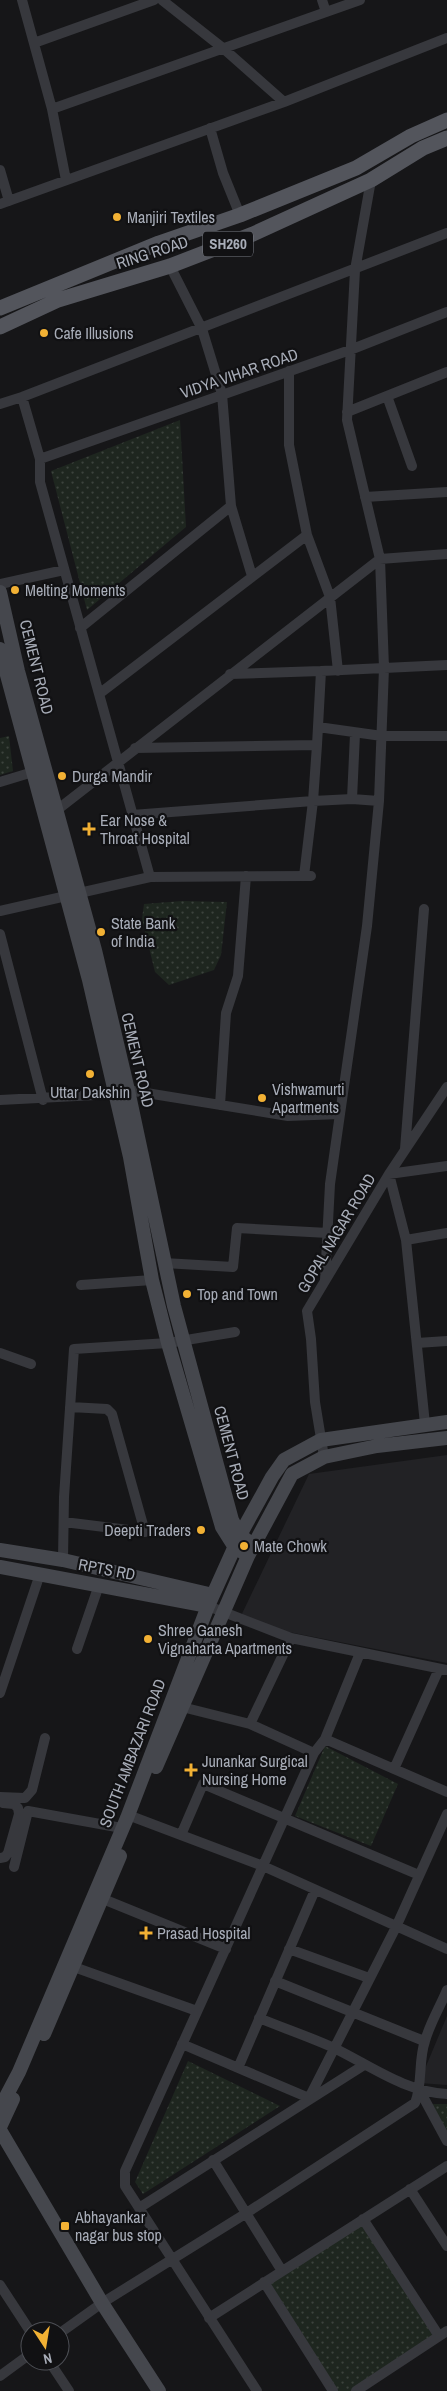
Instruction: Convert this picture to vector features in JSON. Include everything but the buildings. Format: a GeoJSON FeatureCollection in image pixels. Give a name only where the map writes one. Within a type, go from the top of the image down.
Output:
{"type":"FeatureCollection","features":[{"type":"Feature","properties":{"kind":"main road","name":"RING ROAD"},"geometry":{"type":"LineString","coordinates":[[0,308],[159,243],[240,215],[356,168],[411,136],[447,120]]}},
{"type":"Feature","properties":{"kind":"main road","name":"RING ROAD"},"geometry":{"type":"LineString","coordinates":[[0,327],[58,300],[170,266],[253,234],[371,180],[423,148],[447,138]]}},
{"type":"Feature","properties":{"kind":"main road","name":"CEMENT ROAD"},"geometry":{"type":"LineString","coordinates":[[0,592],[18,671],[57,810],[72,894],[183,1341],[237,1540]]}},
{"type":"Feature","properties":{"kind":"main road","name":"CEMENT ROAD"},"geometry":{"type":"LineString","coordinates":[[0,649],[33,772],[72,894]]}},
{"type":"Feature","properties":{"kind":"main road","name":"CEMENT ROAD"},"geometry":{"type":"LineString","coordinates":[[121,1092],[130,1157],[152,1280],[168,1343],[222,1527],[237,1540]]}},
{"type":"Feature","properties":{"kind":"main road","name":"SOUTH AMBAZARI ROAD"},"geometry":{"type":"LineString","coordinates":[[0,2129],[104,1899],[210,1601],[237,1540],[284,1460],[321,1440],[447,1422]]}},
{"type":"Feature","properties":{"kind":"main road","name":"SOUTH AMBAZARI ROAD"},"geometry":{"type":"LineString","coordinates":[[0,2108],[19,2072],[122,1828],[132,1816],[182,1707],[250,1550],[292,1474],[324,1457],[377,1446],[447,1438]]}},
{"type":"Feature","properties":{"kind":"main road"},"geometry":{"type":"LineString","coordinates":[[237,1540],[250,1550]]}},
{"type":"Feature","properties":{"kind":"main road"},"geometry":{"type":"LineString","coordinates":[[0,1550],[63,1560],[210,1601]]}},
{"type":"Feature","properties":{"kind":"main road","name":"RPTS RD"},"geometry":{"type":"LineString","coordinates":[[0,1567],[99,1585],[210,1601]]}},
{"type":"Feature","properties":{"kind":"main road"},"geometry":{"type":"LineString","coordinates":[[0,2129],[102,2303],[159,2391]]}},
{"type":"Feature","properties":{"kind":"street"},"geometry":{"type":"LineString","coordinates":[[22,0],[52,109],[66,180]]}},
{"type":"Feature","properties":{"kind":"street"},"geometry":{"type":"LineString","coordinates":[[34,43],[154,0]]}},
{"type":"Feature","properties":{"kind":"street"},"geometry":{"type":"LineString","coordinates":[[162,0],[224,49],[284,102]]}},
{"type":"Feature","properties":{"kind":"street"},"geometry":{"type":"LineString","coordinates":[[322,0],[326,12]]}},
{"type":"Feature","properties":{"kind":"street"},"geometry":{"type":"LineString","coordinates":[[52,109],[360,0]]}},
{"type":"Feature","properties":{"kind":"street"},"geometry":{"type":"LineString","coordinates":[[0,170],[4,202],[284,102],[447,38]]}},
{"type":"Feature","properties":{"kind":"street"},"geometry":{"type":"LineString","coordinates":[[210,128],[223,173],[240,215]]}},
{"type":"Feature","properties":{"kind":"street"},"geometry":{"type":"LineString","coordinates":[[325,1280],[330,1184],[367,926],[379,801],[382,736],[384,668],[380,559],[347,420],[355,270],[371,180]]}},
{"type":"Feature","properties":{"kind":"street"},"geometry":{"type":"LineString","coordinates":[[0,404],[202,329],[447,233]]}},
{"type":"Feature","properties":{"kind":"street"},"geometry":{"type":"LineString","coordinates":[[170,266],[202,329],[222,394],[231,506],[252,576]]}},
{"type":"Feature","properties":{"kind":"street","name":"VIDYA VIHAR ROAD"},"geometry":{"type":"LineString","coordinates":[[40,459],[350,350],[447,312]]}},
{"type":"Feature","properties":{"kind":"street"},"geometry":{"type":"LineString","coordinates":[[290,371],[289,445],[307,534],[330,597],[338,670]]}},
{"type":"Feature","properties":{"kind":"street"},"geometry":{"type":"LineString","coordinates":[[347,412],[446,374]]}},
{"type":"Feature","properties":{"kind":"street"},"geometry":{"type":"LineString","coordinates":[[387,396],[412,466]]}},
{"type":"Feature","properties":{"kind":"street"},"geometry":{"type":"LineString","coordinates":[[22,397],[40,459],[40,482],[150,877]]}},
{"type":"Feature","properties":{"kind":"street"},"geometry":{"type":"LineString","coordinates":[[365,497],[447,492]]}},
{"type":"Feature","properties":{"kind":"street"},"geometry":{"type":"LineString","coordinates":[[80,628],[231,506]]}},
{"type":"Feature","properties":{"kind":"street"},"geometry":{"type":"LineString","coordinates":[[99,694],[307,534]]}},
{"type":"Feature","properties":{"kind":"street"},"geometry":{"type":"LineString","coordinates":[[57,810],[380,559],[447,554]]}},
{"type":"Feature","properties":{"kind":"street"},"geometry":{"type":"LineString","coordinates":[[0,584],[64,570]]}},
{"type":"Feature","properties":{"kind":"street"},"geometry":{"type":"LineString","coordinates":[[230,674],[447,665]]}},
{"type":"Feature","properties":{"kind":"street"},"geometry":{"type":"LineString","coordinates":[[0,911],[150,877],[308,876],[321,671]]}},
{"type":"Feature","properties":{"kind":"street"},"geometry":{"type":"LineString","coordinates":[[318,727],[355,734],[382,736],[447,736]]}},
{"type":"Feature","properties":{"kind":"street"},"geometry":{"type":"LineString","coordinates":[[352,798],[355,734]]}},
{"type":"Feature","properties":{"kind":"street"},"geometry":{"type":"LineString","coordinates":[[135,748],[317,745]]}},
{"type":"Feature","properties":{"kind":"street"},"geometry":{"type":"LineString","coordinates":[[0,782],[33,772]]}},
{"type":"Feature","properties":{"kind":"street"},"geometry":{"type":"LineString","coordinates":[[132,815],[352,798],[379,801]]}},
{"type":"Feature","properties":{"kind":"street"},"geometry":{"type":"LineString","coordinates":[[220,1105],[226,1014],[238,976],[246,876]]}},
{"type":"Feature","properties":{"kind":"street"},"geometry":{"type":"LineString","coordinates":[[405,1150],[424,908]]}},
{"type":"Feature","properties":{"kind":"street"},"geometry":{"type":"LineString","coordinates":[[0,934],[43,1100]]}},
{"type":"Feature","properties":{"kind":"street"},"geometry":{"type":"LineString","coordinates":[[0,1100],[43,1100],[121,1092],[288,1116],[340,1114]]}},
{"type":"Feature","properties":{"kind":"street","name":"GOPAL NAGAR ROAD"},"geometry":{"type":"LineString","coordinates":[[324,1457],[315,1402],[311,1339],[307,1311],[389,1174],[445,1093]]}},
{"type":"Feature","properties":{"kind":"street"},"geometry":{"type":"LineString","coordinates":[[425,1424],[406,1240],[389,1174],[447,1166]]}},
{"type":"Feature","properties":{"kind":"street"},"geometry":{"type":"LineString","coordinates":[[164,1263],[234,1266],[237,1228],[328,1233]]}},
{"type":"Feature","properties":{"kind":"street"},"geometry":{"type":"LineString","coordinates":[[406,1240],[447,1233]]}},
{"type":"Feature","properties":{"kind":"street"},"geometry":{"type":"LineString","coordinates":[[81,1284],[152,1280]]}},
{"type":"Feature","properties":{"kind":"street"},"geometry":{"type":"LineString","coordinates":[[63,1560],[74,1349],[168,1343],[235,1332]]}},
{"type":"Feature","properties":{"kind":"street"},"geometry":{"type":"LineString","coordinates":[[417,1343],[447,1342]]}},
{"type":"Feature","properties":{"kind":"street"},"geometry":{"type":"LineString","coordinates":[[0,1353],[31,1364]]}},
{"type":"Feature","properties":{"kind":"street"},"geometry":{"type":"LineString","coordinates":[[64,1522],[145,1532],[112,1414],[107,1409],[70,1407]]}},
{"type":"Feature","properties":{"kind":"street"},"geometry":{"type":"LineString","coordinates":[[1,1687],[40,1574]]}},
{"type":"Feature","properties":{"kind":"street"},"geometry":{"type":"LineString","coordinates":[[77,1650],[99,1585]]}},
{"type":"Feature","properties":{"kind":"street"},"geometry":{"type":"LineString","coordinates":[[210,1601],[224,1611],[291,1638],[443,1669],[394,1769]]}},
{"type":"Feature","properties":{"kind":"street"},"geometry":{"type":"LineString","coordinates":[[250,1724],[291,1638]]}},
{"type":"Feature","properties":{"kind":"street"},"geometry":{"type":"LineString","coordinates":[[258,2391],[171,2260],[125,2186],[125,2171],[314,1753],[325,1739],[360,1653]]}},
{"type":"Feature","properties":{"kind":"street"},"geometry":{"type":"LineString","coordinates":[[182,1707],[250,1724],[314,1753]]}},
{"type":"Feature","properties":{"kind":"street"},"geometry":{"type":"LineString","coordinates":[[0,1798],[25,1798],[32,1790],[45,1738]]}},
{"type":"Feature","properties":{"kind":"street"},"geometry":{"type":"LineString","coordinates":[[325,1739],[447,1792]]}},
{"type":"Feature","properties":{"kind":"street"},"geometry":{"type":"LineString","coordinates":[[181,1835],[203,1784],[420,1875]]}},
{"type":"Feature","properties":{"kind":"street"},"geometry":{"type":"LineString","coordinates":[[0,1803],[14,1804],[18,1808],[19,1814],[8,1853],[5,1857],[0,1858]]}},
{"type":"Feature","properties":{"kind":"street"},"geometry":{"type":"LineString","coordinates":[[14,1867],[28,1811],[122,1828]]}},
{"type":"Feature","properties":{"kind":"street"},"geometry":{"type":"LineString","coordinates":[[309,2098],[396,1927],[447,1814]]}},
{"type":"Feature","properties":{"kind":"street"},"geometry":{"type":"LineString","coordinates":[[132,1816],[263,1866],[396,1927],[447,1948]]}},
{"type":"Feature","properties":{"kind":"street"},"geometry":{"type":"LineString","coordinates":[[238,2068],[315,1890]]}},
{"type":"Feature","properties":{"kind":"street"},"geometry":{"type":"LineString","coordinates":[[104,1899],[226,1949]]}},
{"type":"Feature","properties":{"kind":"street"},"geometry":{"type":"LineString","coordinates":[[289,1949],[369,1978]]}},
{"type":"Feature","properties":{"kind":"street"},"geometry":{"type":"LineString","coordinates":[[74,1967],[197,2011]]}},
{"type":"Feature","properties":{"kind":"street"},"geometry":{"type":"LineString","coordinates":[[275,1981],[424,2041]]}},
{"type":"Feature","properties":{"kind":"street"},"geometry":{"type":"LineString","coordinates":[[447,1990],[424,2041],[419,2075],[420,2091],[447,2141]]}},
{"type":"Feature","properties":{"kind":"street"},"geometry":{"type":"LineString","coordinates":[[259,2018],[334,2048],[364,2065],[420,2091],[447,2094]]}},
{"type":"Feature","properties":{"kind":"street"},"geometry":{"type":"LineString","coordinates":[[182,2044],[309,2098]]}},
{"type":"Feature","properties":{"kind":"street"},"geometry":{"type":"LineString","coordinates":[[139,2208],[309,2098],[364,2065]]}},
{"type":"Feature","properties":{"kind":"street"},"geometry":{"type":"LineString","coordinates":[[70,2326],[102,2303],[245,2214],[415,2103],[420,2091]]}},
{"type":"Feature","properties":{"kind":"street"},"geometry":{"type":"LineString","coordinates":[[213,2160],[282,2271]]}},
{"type":"Feature","properties":{"kind":"street"},"geometry":{"type":"LineString","coordinates":[[209,2318],[447,2166]]}},
{"type":"Feature","properties":{"kind":"street"},"geometry":{"type":"LineString","coordinates":[[410,2189],[447,2246]]}},
{"type":"Feature","properties":{"kind":"street"},"geometry":{"type":"LineString","coordinates":[[356,2391],[443,2334],[363,2219]]}},
{"type":"Feature","properties":{"kind":"street"},"geometry":{"type":"LineString","coordinates":[[264,2282],[333,2391]]}},
{"type":"Feature","properties":{"kind":"street"},"geometry":{"type":"LineString","coordinates":[[0,2285],[23,2321]]}},
{"type":"Feature","properties":{"kind":"street"},"geometry":{"type":"LineString","coordinates":[[0,2376],[20,2361]]}},
{"type":"Feature","properties":{"kind":"street"},"geometry":{"type":"LineString","coordinates":[[56,2371],[69,2391]]}},
{"type":"Feature","properties":{"kind":"shaded area"},"geometry":{"type":"Polygon","coordinates":[[[180,420],[186,527],[87,610],[51,471],[180,420]]]}},
{"type":"Feature","properties":{"kind":"shaded area"},"geometry":{"type":"Polygon","coordinates":[[[9,736],[13,771],[0,775],[0,738],[9,736]]]}},
{"type":"Feature","properties":{"kind":"shaded area"},"geometry":{"type":"Polygon","coordinates":[[[182,901],[227,902],[221,955],[214,970],[169,985],[155,972],[142,919],[144,904],[182,901]]]}},
{"type":"Feature","properties":{"kind":"shaded area"},"geometry":{"type":"Polygon","coordinates":[[[447,1455],[447,1663],[238,1622],[309,1474],[447,1455]]]}},
{"type":"Feature","properties":{"kind":"shaded area"},"geometry":{"type":"Polygon","coordinates":[[[325,1746],[398,1784],[371,1846],[295,1816],[325,1746]]]}},
{"type":"Feature","properties":{"kind":"shaded area"},"geometry":{"type":"Polygon","coordinates":[[[447,2016],[447,2085],[419,2083],[447,2016]]]}},
{"type":"Feature","properties":{"kind":"shaded area"},"geometry":{"type":"Polygon","coordinates":[[[188,2061],[280,2106],[143,2194],[135,2182],[188,2061]]]}},
{"type":"Feature","properties":{"kind":"shaded area"},"geometry":{"type":"Polygon","coordinates":[[[426,2104],[447,2104],[447,2137],[426,2104]]]}},
{"type":"Feature","properties":{"kind":"shaded area"},"geometry":{"type":"Polygon","coordinates":[[[363,2222],[438,2334],[355,2391],[336,2391],[269,2284],[363,2222]]]}},
{"type":"Feature","properties":{"kind":"place","name":"Manjiri Textiles"},"geometry":{"type":"Point","coordinates":[117,217]}},
{"type":"Feature","properties":{"kind":"place","name":"Cafe Illusions"},"geometry":{"type":"Point","coordinates":[44,333]}},
{"type":"Feature","properties":{"kind":"place","name":"Melting Moments"},"geometry":{"type":"Point","coordinates":[15,590]}},
{"type":"Feature","properties":{"kind":"place","name":"Durga Mandir"},"geometry":{"type":"Point","coordinates":[62,776]}},
{"type":"Feature","properties":{"kind":"place","name":"Ear Nose & Throat Hospital"},"geometry":{"type":"Point","coordinates":[89,829]}},
{"type":"Feature","properties":{"kind":"place","name":"State Bank of India"},"geometry":{"type":"Point","coordinates":[101,932]}},
{"type":"Feature","properties":{"kind":"place","name":"Uttar Dakshin"},"geometry":{"type":"Point","coordinates":[90,1074]}},
{"type":"Feature","properties":{"kind":"place","name":"Vishwamurti Apartments"},"geometry":{"type":"Point","coordinates":[262,1098]}},
{"type":"Feature","properties":{"kind":"place","name":"Top and Town"},"geometry":{"type":"Point","coordinates":[187,1294]}},
{"type":"Feature","properties":{"kind":"place","name":"Deepti Traders"},"geometry":{"type":"Point","coordinates":[201,1530]}},
{"type":"Feature","properties":{"kind":"place","name":"Mate Chowk"},"geometry":{"type":"Point","coordinates":[244,1546]}},
{"type":"Feature","properties":{"kind":"place","name":"Shree Ganesh Vignaharta Apartments"},"geometry":{"type":"Point","coordinates":[148,1639]}},
{"type":"Feature","properties":{"kind":"place","name":"Junankar Surgical Nursing Home"},"geometry":{"type":"Point","coordinates":[191,1770]}},
{"type":"Feature","properties":{"kind":"place","name":"Prasad Hospital"},"geometry":{"type":"Point","coordinates":[146,1933]}},
{"type":"Feature","properties":{"kind":"place","name":"Abhayankar nagar bus stop"},"geometry":{"type":"Point","coordinates":[65,2226]}}]}
